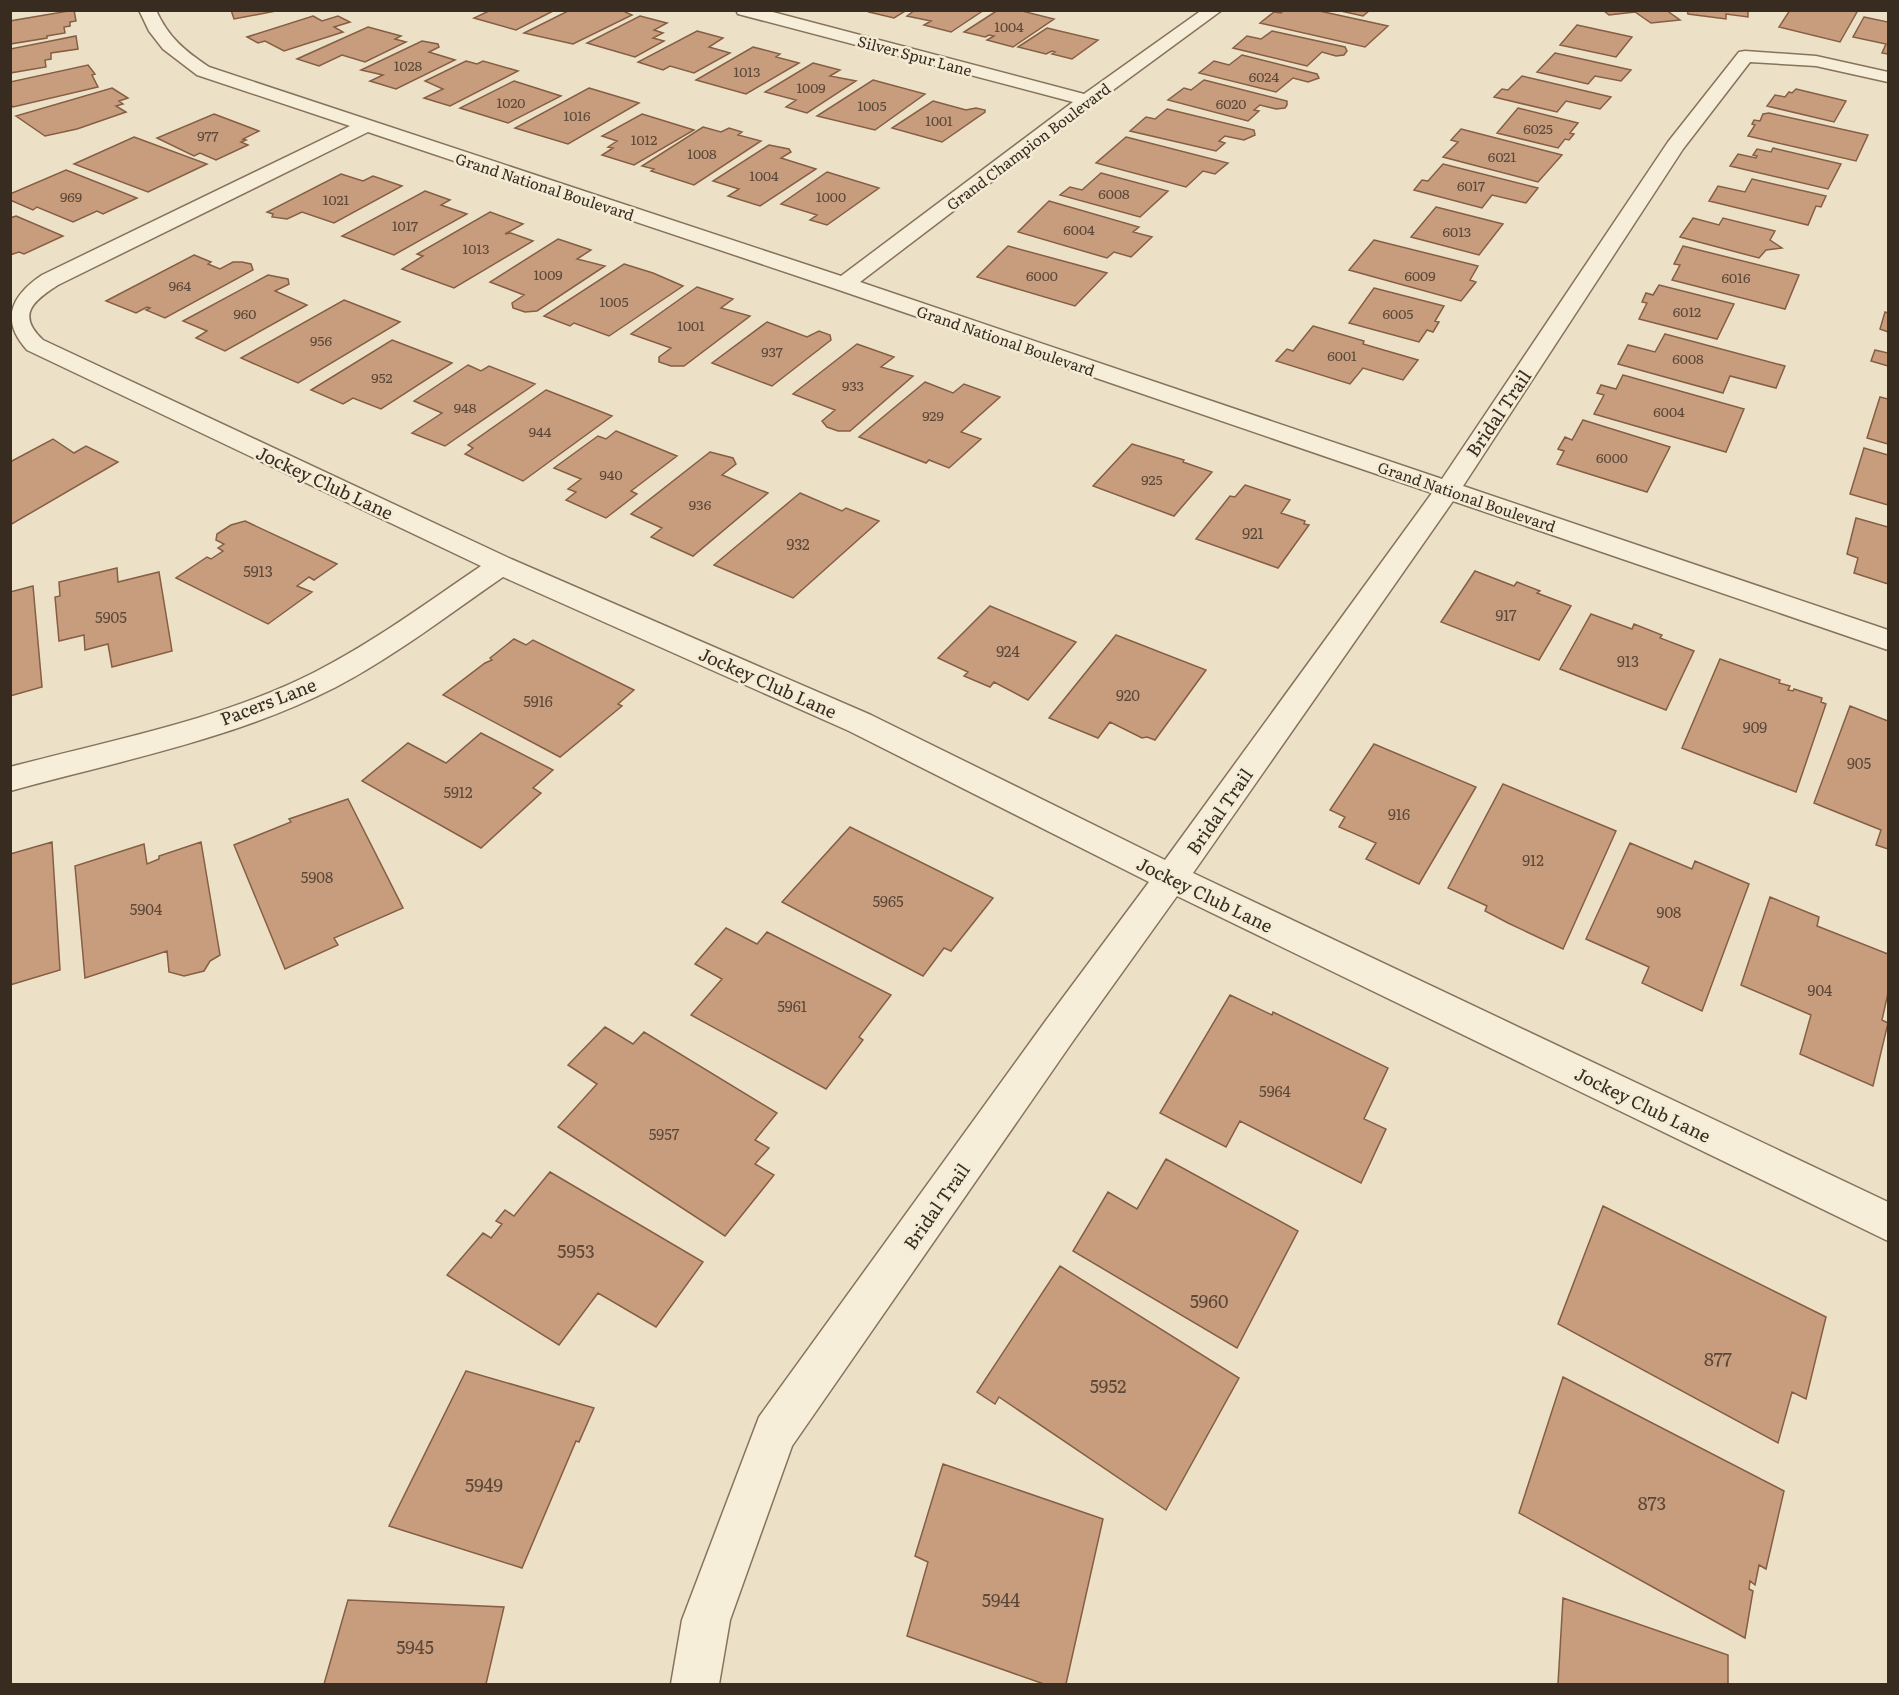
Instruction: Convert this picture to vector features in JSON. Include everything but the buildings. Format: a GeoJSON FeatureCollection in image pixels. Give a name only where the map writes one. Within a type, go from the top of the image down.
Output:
{"type":"FeatureCollection","features":[{"type":"Feature","properties":{"kind":"street","name":"Grand National Boulevard"},"geometry":{"type":"LineString","coordinates":[[147,10],[160,37],[179,56],[203,70],[365,126],[844,284],[1888,640]]}},
{"type":"Feature","properties":{"kind":"street","name":"Silver Spur Lane"},"geometry":{"type":"LineString","coordinates":[[744,10],[1087,100]]}},
{"type":"Feature","properties":{"kind":"street","name":"Grand Champion Boulevard"},"geometry":{"type":"LineString","coordinates":[[844,284],[1087,100],[1214,10]]}},
{"type":"Feature","properties":{"kind":"street","name":"Bridal Trail"},"geometry":{"type":"LineString","coordinates":[[695,1684],[706,1620],[775,1433],[1060,1030],[1448,489],[1676,146],[1745,56],[1816,61],[1888,77]]}},
{"type":"Feature","properties":{"kind":"street","name":"Jockey Club Lane"},"geometry":{"type":"LineString","coordinates":[[365,126],[50,280],[27,295],[18,309],[18,326],[35,345],[501,565],[860,723],[1171,878],[1888,1222]]}},
{"type":"Feature","properties":{"kind":"street","name":"Pacers Lane"},"geometry":{"type":"LineString","coordinates":[[10,779],[228,718],[301,691],[358,660],[501,565]]}}]}
